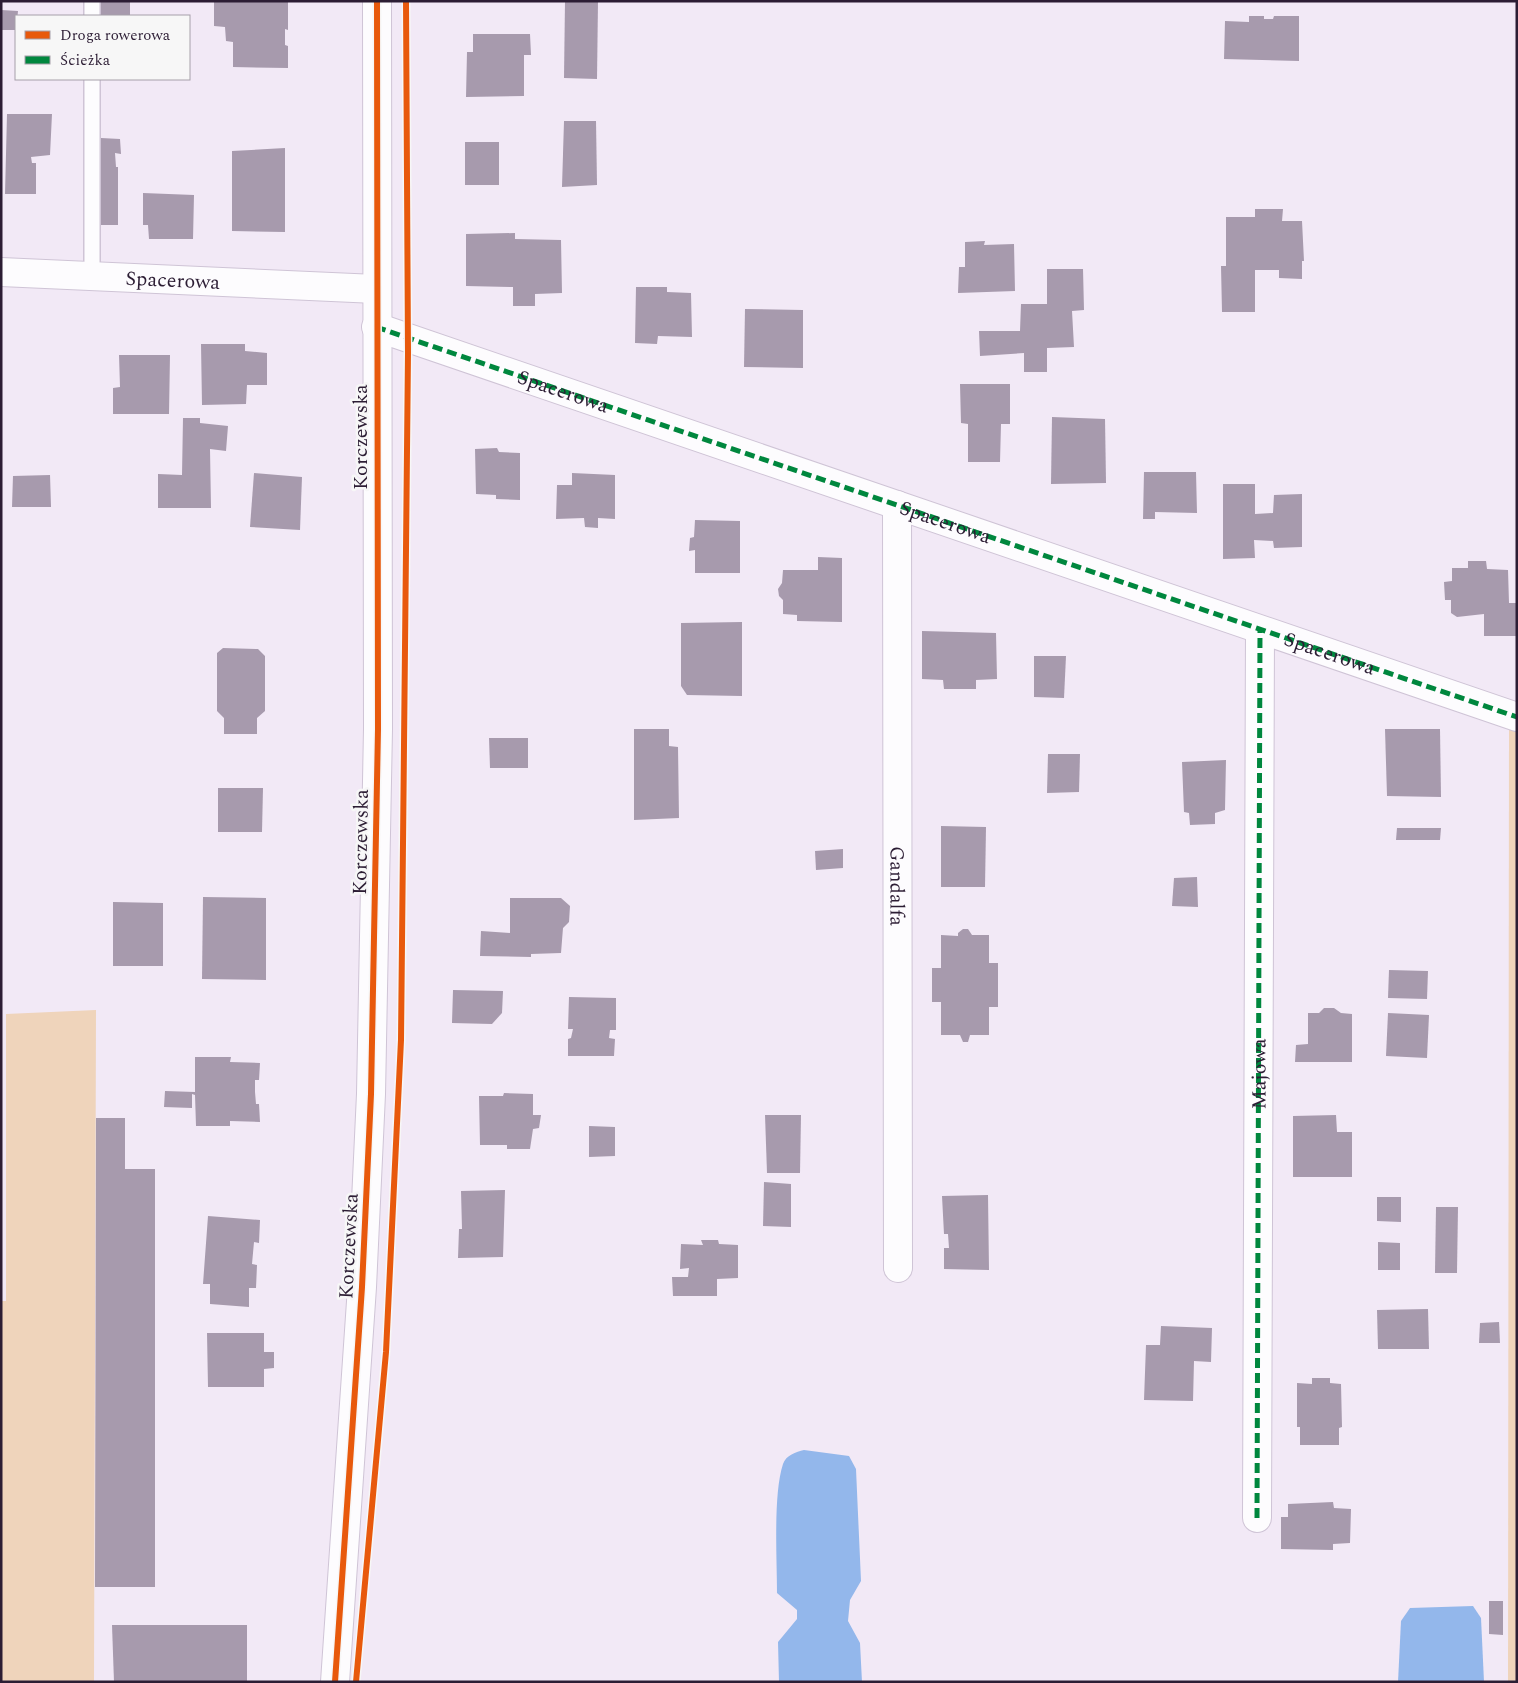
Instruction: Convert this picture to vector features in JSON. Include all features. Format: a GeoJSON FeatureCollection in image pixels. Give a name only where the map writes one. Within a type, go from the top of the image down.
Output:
{"type":"FeatureCollection","features":[{"type":"Feature","properties":{"kind":"street","name":"Korczewska"},"geometry":{"type":"LineString","coordinates":[[335,1682],[362,1287],[371,1094],[378,729],[376,1]]}},
{"type":"Feature","properties":{"kind":"street","name":"Spacerowa"},"geometry":{"type":"LineString","coordinates":[[1,272],[376,289]]}},
{"type":"Feature","properties":{"kind":"street","name":"Spacerowa"},"geometry":{"type":"LineString","coordinates":[[376,327],[1517,717]]}},
{"type":"Feature","properties":{"kind":"street","name":"Gandalfa"},"geometry":{"type":"LineString","coordinates":[[897,506],[898,1268]]}},
{"type":"Feature","properties":{"kind":"street","name":"Majowa"},"geometry":{"type":"LineString","coordinates":[[1257,1518],[1260,630]]}},
{"type":"Feature","properties":{"kind":"lane"},"geometry":{"type":"LineString","coordinates":[[92,1],[92,15]]}},
{"type":"Feature","properties":{"kind":"lane"},"geometry":{"type":"LineString","coordinates":[[92,80],[92,276]]}},
{"type":"Feature","properties":{"kind":"shaded area"},"geometry":{"type":"Polygon","coordinates":[[[1509,727],[1517,730],[1517,1682],[1508,1682],[1509,727]]]}},
{"type":"Feature","properties":{"kind":"shaded area"},"geometry":{"type":"Polygon","coordinates":[[[96,1010],[94,1682],[1,1682],[1,1301],[6,1301],[6,1014],[96,1010]]]}},
{"type":"Feature","properties":{"kind":"water"},"geometry":{"type":"Polygon","coordinates":[[[804,1450],[849,1456],[856,1469],[861,1581],[850,1600],[848,1621],[860,1643],[862,1682],[779,1682],[778,1642],[797,1619],[797,1610],[777,1593],[776,1527],[778,1492],[784,1461],[792,1454],[804,1450]]]}},
{"type":"Feature","properties":{"kind":"water"},"geometry":{"type":"Polygon","coordinates":[[[1473,1606],[1481,1618],[1484,1682],[1398,1682],[1401,1621],[1410,1608],[1473,1606]]]}},
{"type":"Feature","properties":{"kind":"building"},"geometry":{"type":"Polygon","coordinates":[[[99,1],[130,1],[130,15],[99,15],[99,1]]]}},
{"type":"Feature","properties":{"kind":"building"},"geometry":{"type":"Polygon","coordinates":[[[214,1],[288,1],[288,30],[285,29],[285,45],[288,46],[288,68],[233,67],[233,42],[226,41],[225,27],[214,26],[214,1]]]}},
{"type":"Feature","properties":{"kind":"building"},"geometry":{"type":"Polygon","coordinates":[[[565,1],[598,1],[597,79],[564,78],[565,1]]]}},
{"type":"Feature","properties":{"kind":"building"},"geometry":{"type":"Polygon","coordinates":[[[1,10],[18,11],[18,15],[15,15],[15,30],[1,30],[1,10]]]}},
{"type":"Feature","properties":{"kind":"building"},"geometry":{"type":"Polygon","coordinates":[[[1249,16],[1264,16],[1264,19],[1273,19],[1274,16],[1299,16],[1299,61],[1224,59],[1225,21],[1249,22],[1249,16]]]}},
{"type":"Feature","properties":{"kind":"building"},"geometry":{"type":"Polygon","coordinates":[[[473,34],[530,34],[531,55],[524,55],[524,96],[466,97],[467,52],[473,52],[473,34]]]}},
{"type":"Feature","properties":{"kind":"building"},"geometry":{"type":"Polygon","coordinates":[[[7,114],[52,114],[50,155],[31,157],[32,163],[36,163],[36,194],[5,194],[7,114]]]}},
{"type":"Feature","properties":{"kind":"building"},"geometry":{"type":"Polygon","coordinates":[[[564,121],[596,121],[597,185],[562,187],[564,121]]]}},
{"type":"Feature","properties":{"kind":"building"},"geometry":{"type":"Polygon","coordinates":[[[101,138],[120,139],[121,154],[115,153],[116,167],[118,167],[118,225],[99,225],[101,138]]]}},
{"type":"Feature","properties":{"kind":"building"},"geometry":{"type":"Polygon","coordinates":[[[465,142],[499,142],[499,185],[465,185],[465,142]]]}},
{"type":"Feature","properties":{"kind":"building"},"geometry":{"type":"Polygon","coordinates":[[[285,148],[285,232],[232,231],[232,151],[285,148]]]}},
{"type":"Feature","properties":{"kind":"building"},"geometry":{"type":"Polygon","coordinates":[[[143,193],[194,195],[193,239],[149,239],[148,225],[143,225],[143,193]]]}},
{"type":"Feature","properties":{"kind":"building"},"geometry":{"type":"Polygon","coordinates":[[[1255,209],[1283,209],[1282,221],[1302,221],[1304,261],[1302,261],[1302,279],[1279,278],[1279,270],[1255,270],[1255,312],[1222,312],[1221,266],[1226,266],[1226,217],[1255,217],[1255,209]]]}},
{"type":"Feature","properties":{"kind":"building"},"geometry":{"type":"Polygon","coordinates":[[[515,233],[515,239],[561,240],[562,293],[535,294],[535,306],[513,306],[513,287],[466,286],[466,234],[515,233]]]}},
{"type":"Feature","properties":{"kind":"building"},"geometry":{"type":"Polygon","coordinates":[[[985,241],[984,245],[1014,244],[1015,291],[958,293],[959,267],[965,267],[965,242],[985,241]]]}},
{"type":"Feature","properties":{"kind":"building"},"geometry":{"type":"Polygon","coordinates":[[[1047,269],[1083,269],[1084,310],[1072,311],[1074,347],[1047,348],[1047,372],[1024,372],[1024,353],[980,356],[979,331],[1020,331],[1021,304],[1047,304],[1047,269]]]}},
{"type":"Feature","properties":{"kind":"building"},"geometry":{"type":"Polygon","coordinates":[[[636,287],[667,287],[667,292],[691,293],[692,337],[658,336],[657,344],[635,343],[636,287]]]}},
{"type":"Feature","properties":{"kind":"building"},"geometry":{"type":"Polygon","coordinates":[[[745,309],[803,310],[803,368],[744,367],[745,309]]]}},
{"type":"Feature","properties":{"kind":"building"},"geometry":{"type":"Polygon","coordinates":[[[201,344],[245,344],[245,351],[267,353],[267,385],[247,385],[246,404],[202,405],[201,344]]]}},
{"type":"Feature","properties":{"kind":"building"},"geometry":{"type":"Polygon","coordinates":[[[119,355],[170,355],[169,414],[113,414],[113,388],[120,387],[119,355]]]}},
{"type":"Feature","properties":{"kind":"building"},"geometry":{"type":"Polygon","coordinates":[[[960,384],[1010,384],[1010,424],[1001,424],[1000,462],[968,462],[968,424],[961,423],[960,384]]]}},
{"type":"Feature","properties":{"kind":"building"},"geometry":{"type":"Polygon","coordinates":[[[1052,417],[1105,419],[1106,483],[1051,484],[1052,417]]]}},
{"type":"Feature","properties":{"kind":"building"},"geometry":{"type":"Polygon","coordinates":[[[183,418],[200,418],[200,423],[228,426],[226,451],[210,449],[211,508],[158,508],[158,474],[182,475],[183,418]]]}},
{"type":"Feature","properties":{"kind":"building"},"geometry":{"type":"Polygon","coordinates":[[[497,448],[499,452],[520,453],[520,500],[496,499],[496,495],[476,494],[475,449],[497,448]]]}},
{"type":"Feature","properties":{"kind":"building"},"geometry":{"type":"Polygon","coordinates":[[[1144,472],[1196,472],[1197,513],[1155,512],[1155,519],[1143,519],[1144,472]]]}},
{"type":"Feature","properties":{"kind":"building"},"geometry":{"type":"Polygon","coordinates":[[[254,473],[302,477],[300,530],[250,527],[254,473]]]}},
{"type":"Feature","properties":{"kind":"building"},"geometry":{"type":"Polygon","coordinates":[[[572,473],[615,475],[615,519],[598,518],[598,528],[585,527],[584,518],[556,519],[557,485],[572,485],[572,473]]]}},
{"type":"Feature","properties":{"kind":"building"},"geometry":{"type":"Polygon","coordinates":[[[50,475],[51,507],[12,507],[13,476],[50,475]]]}},
{"type":"Feature","properties":{"kind":"building"},"geometry":{"type":"Polygon","coordinates":[[[1223,484],[1255,484],[1255,514],[1273,513],[1274,495],[1302,494],[1302,547],[1274,548],[1273,541],[1254,540],[1255,558],[1223,559],[1223,484]]]}},
{"type":"Feature","properties":{"kind":"building"},"geometry":{"type":"Polygon","coordinates":[[[695,520],[740,521],[740,573],[695,573],[695,550],[689,551],[690,538],[694,537],[695,520]]]}},
{"type":"Feature","properties":{"kind":"building"},"geometry":{"type":"Polygon","coordinates":[[[818,557],[842,558],[842,622],[797,621],[797,615],[783,614],[783,600],[779,596],[778,589],[782,583],[783,570],[818,570],[818,557]]]}},
{"type":"Feature","properties":{"kind":"building"},"geometry":{"type":"Polygon","coordinates":[[[1468,561],[1486,561],[1487,569],[1508,570],[1509,603],[1517,603],[1517,636],[1484,636],[1484,614],[1457,617],[1451,613],[1451,600],[1445,600],[1444,582],[1452,581],[1452,568],[1468,568],[1468,561]]]}},
{"type":"Feature","properties":{"kind":"building"},"geometry":{"type":"Polygon","coordinates":[[[742,622],[742,696],[687,695],[681,686],[681,623],[742,622]]]}},
{"type":"Feature","properties":{"kind":"building"},"geometry":{"type":"Polygon","coordinates":[[[922,631],[996,633],[997,679],[976,680],[976,689],[944,689],[943,680],[922,679],[922,631]]]}},
{"type":"Feature","properties":{"kind":"building"},"geometry":{"type":"Polygon","coordinates":[[[223,648],[258,649],[265,656],[265,711],[257,718],[257,734],[224,734],[224,718],[217,711],[217,653],[223,648]]]}},
{"type":"Feature","properties":{"kind":"building"},"geometry":{"type":"Polygon","coordinates":[[[1034,656],[1066,656],[1064,698],[1034,697],[1034,656]]]}},
{"type":"Feature","properties":{"kind":"building"},"geometry":{"type":"Polygon","coordinates":[[[634,729],[669,729],[669,746],[678,747],[679,818],[634,820],[634,729]]]}},
{"type":"Feature","properties":{"kind":"building"},"geometry":{"type":"Polygon","coordinates":[[[1385,729],[1440,729],[1441,797],[1387,796],[1385,729]]]}},
{"type":"Feature","properties":{"kind":"building"},"geometry":{"type":"Polygon","coordinates":[[[489,738],[528,738],[528,768],[490,768],[489,738]]]}},
{"type":"Feature","properties":{"kind":"building"},"geometry":{"type":"Polygon","coordinates":[[[1048,754],[1080,754],[1079,792],[1047,793],[1048,754]]]}},
{"type":"Feature","properties":{"kind":"building"},"geometry":{"type":"Polygon","coordinates":[[[1226,760],[1225,810],[1215,813],[1215,824],[1190,825],[1189,813],[1184,812],[1182,762],[1226,760]]]}},
{"type":"Feature","properties":{"kind":"building"},"geometry":{"type":"Polygon","coordinates":[[[218,788],[263,788],[262,832],[218,832],[218,788]]]}},
{"type":"Feature","properties":{"kind":"building"},"geometry":{"type":"Polygon","coordinates":[[[941,826],[986,827],[985,887],[941,887],[941,826]]]}},
{"type":"Feature","properties":{"kind":"building"},"geometry":{"type":"Polygon","coordinates":[[[1397,828],[1441,828],[1440,840],[1396,840],[1397,828]]]}},
{"type":"Feature","properties":{"kind":"building"},"geometry":{"type":"Polygon","coordinates":[[[843,849],[843,868],[816,870],[815,851],[843,849]]]}},
{"type":"Feature","properties":{"kind":"building"},"geometry":{"type":"Polygon","coordinates":[[[1197,877],[1198,907],[1172,906],[1174,878],[1197,877]]]}},
{"type":"Feature","properties":{"kind":"building"},"geometry":{"type":"Polygon","coordinates":[[[203,897],[266,898],[266,980],[202,979],[203,897]]]}},
{"type":"Feature","properties":{"kind":"building"},"geometry":{"type":"Polygon","coordinates":[[[510,898],[561,898],[570,906],[569,922],[563,928],[561,953],[531,954],[531,957],[480,956],[481,931],[510,933],[510,898]]]}},
{"type":"Feature","properties":{"kind":"building"},"geometry":{"type":"Polygon","coordinates":[[[113,902],[163,903],[163,966],[113,966],[113,902]]]}},
{"type":"Feature","properties":{"kind":"building"},"geometry":{"type":"Polygon","coordinates":[[[963,929],[968,929],[972,935],[989,935],[989,963],[998,963],[998,1007],[989,1007],[989,1035],[970,1035],[968,1042],[963,1042],[960,1035],[941,1035],[941,1002],[932,1002],[932,968],[941,968],[941,935],[958,936],[958,933],[963,929]]]}},
{"type":"Feature","properties":{"kind":"building"},"geometry":{"type":"Polygon","coordinates":[[[1389,970],[1428,971],[1427,999],[1388,998],[1389,970]]]}},
{"type":"Feature","properties":{"kind":"building"},"geometry":{"type":"Polygon","coordinates":[[[453,990],[503,991],[502,1013],[492,1024],[452,1023],[453,990]]]}},
{"type":"Feature","properties":{"kind":"building"},"geometry":{"type":"Polygon","coordinates":[[[569,997],[616,998],[616,1030],[610,1030],[609,1038],[615,1039],[614,1056],[568,1056],[568,1039],[571,1038],[573,1029],[568,1029],[569,997]]]}},
{"type":"Feature","properties":{"kind":"building"},"geometry":{"type":"Polygon","coordinates":[[[1324,1008],[1334,1008],[1341,1013],[1352,1014],[1352,1062],[1295,1062],[1296,1045],[1308,1044],[1308,1013],[1319,1013],[1324,1008]]]}},
{"type":"Feature","properties":{"kind":"building"},"geometry":{"type":"Polygon","coordinates":[[[1388,1013],[1429,1015],[1427,1058],[1386,1056],[1388,1013]]]}},
{"type":"Feature","properties":{"kind":"building"},"geometry":{"type":"Polygon","coordinates":[[[195,1057],[231,1057],[230,1062],[260,1063],[259,1080],[255,1080],[255,1092],[256,1104],[259,1104],[260,1122],[230,1121],[230,1126],[196,1126],[195,1095],[192,1094],[192,1108],[164,1107],[165,1091],[195,1092],[195,1057]]]}},
{"type":"Feature","properties":{"kind":"building"},"geometry":{"type":"Polygon","coordinates":[[[504,1093],[533,1094],[533,1115],[541,1115],[539,1128],[533,1129],[530,1149],[507,1149],[507,1145],[480,1145],[479,1096],[503,1096],[504,1093]]]}},
{"type":"Feature","properties":{"kind":"building"},"geometry":{"type":"Polygon","coordinates":[[[765,1115],[801,1115],[800,1173],[767,1173],[765,1115]]]}},
{"type":"Feature","properties":{"kind":"building"},"geometry":{"type":"Polygon","coordinates":[[[1336,1115],[1337,1132],[1352,1132],[1352,1177],[1293,1177],[1293,1116],[1336,1115]]]}},
{"type":"Feature","properties":{"kind":"building"},"geometry":{"type":"Polygon","coordinates":[[[96,1118],[125,1118],[125,1169],[155,1169],[155,1587],[95,1587],[96,1118]]]}},
{"type":"Feature","properties":{"kind":"building"},"geometry":{"type":"Polygon","coordinates":[[[589,1126],[615,1127],[615,1156],[589,1157],[589,1126]]]}},
{"type":"Feature","properties":{"kind":"building"},"geometry":{"type":"Polygon","coordinates":[[[764,1182],[791,1184],[791,1227],[763,1226],[764,1182]]]}},
{"type":"Feature","properties":{"kind":"building"},"geometry":{"type":"Polygon","coordinates":[[[505,1190],[503,1257],[458,1258],[459,1229],[462,1229],[461,1191],[505,1190]]]}},
{"type":"Feature","properties":{"kind":"building"},"geometry":{"type":"Polygon","coordinates":[[[988,1195],[989,1270],[944,1269],[944,1248],[949,1248],[948,1234],[944,1234],[942,1196],[988,1195]]]}},
{"type":"Feature","properties":{"kind":"building"},"geometry":{"type":"Polygon","coordinates":[[[1377,1197],[1401,1197],[1401,1222],[1377,1221],[1377,1197]]]}},
{"type":"Feature","properties":{"kind":"building"},"geometry":{"type":"Polygon","coordinates":[[[1436,1207],[1458,1207],[1457,1273],[1435,1273],[1436,1207]]]}},
{"type":"Feature","properties":{"kind":"building"},"geometry":{"type":"Polygon","coordinates":[[[208,1216],[260,1220],[259,1243],[254,1242],[252,1264],[257,1265],[256,1288],[249,1288],[249,1307],[210,1304],[210,1284],[203,1284],[208,1216]]]}},
{"type":"Feature","properties":{"kind":"building"},"geometry":{"type":"Polygon","coordinates":[[[701,1240],[718,1240],[719,1244],[738,1245],[738,1278],[717,1279],[717,1296],[673,1296],[672,1277],[688,1277],[689,1268],[680,1269],[681,1244],[703,1245],[701,1240]]]}},
{"type":"Feature","properties":{"kind":"building"},"geometry":{"type":"Polygon","coordinates":[[[1378,1242],[1400,1243],[1400,1270],[1378,1270],[1378,1242]]]}},
{"type":"Feature","properties":{"kind":"building"},"geometry":{"type":"Polygon","coordinates":[[[1428,1309],[1429,1349],[1378,1349],[1377,1310],[1428,1309]]]}},
{"type":"Feature","properties":{"kind":"building"},"geometry":{"type":"Polygon","coordinates":[[[1499,1322],[1500,1343],[1479,1343],[1480,1323],[1499,1322]]]}},
{"type":"Feature","properties":{"kind":"building"},"geometry":{"type":"Polygon","coordinates":[[[1161,1326],[1212,1328],[1211,1362],[1194,1361],[1193,1401],[1144,1400],[1146,1345],[1160,1345],[1161,1326]]]}},
{"type":"Feature","properties":{"kind":"building"},"geometry":{"type":"Polygon","coordinates":[[[207,1333],[264,1333],[264,1352],[274,1352],[274,1368],[264,1369],[264,1387],[208,1387],[207,1333]]]}},
{"type":"Feature","properties":{"kind":"building"},"geometry":{"type":"Polygon","coordinates":[[[1312,1378],[1330,1378],[1330,1383],[1341,1384],[1342,1427],[1339,1428],[1339,1445],[1300,1445],[1300,1427],[1297,1427],[1297,1383],[1312,1384],[1312,1378]]]}},
{"type":"Feature","properties":{"kind":"building"},"geometry":{"type":"Polygon","coordinates":[[[1333,1502],[1334,1508],[1351,1509],[1350,1543],[1333,1544],[1333,1550],[1281,1549],[1281,1517],[1288,1517],[1288,1504],[1333,1502]]]}},
{"type":"Feature","properties":{"kind":"building"},"geometry":{"type":"Polygon","coordinates":[[[1489,1601],[1503,1601],[1503,1635],[1489,1634],[1489,1601]]]}},
{"type":"Feature","properties":{"kind":"building"},"geometry":{"type":"Polygon","coordinates":[[[112,1625],[247,1625],[247,1682],[114,1682],[112,1625]]]}},
{"type":"Feature","properties":{"kind":"marked path"},"geometry":{"type":"LineString","coordinates":[[376,327],[1517,717]]}},
{"type":"Feature","properties":{"kind":"marked path"},"geometry":{"type":"LineString","coordinates":[[1257,1518],[1260,630]]}},
{"type":"Feature","properties":{"kind":"cycle path"},"geometry":{"type":"LineString","coordinates":[[335,1682],[362,1287],[371,1094],[378,729],[377,1]]}},
{"type":"Feature","properties":{"kind":"cycle path"},"geometry":{"type":"LineString","coordinates":[[356,1682],[386,1352],[401,1040],[408,353],[406,1]]}}]}
